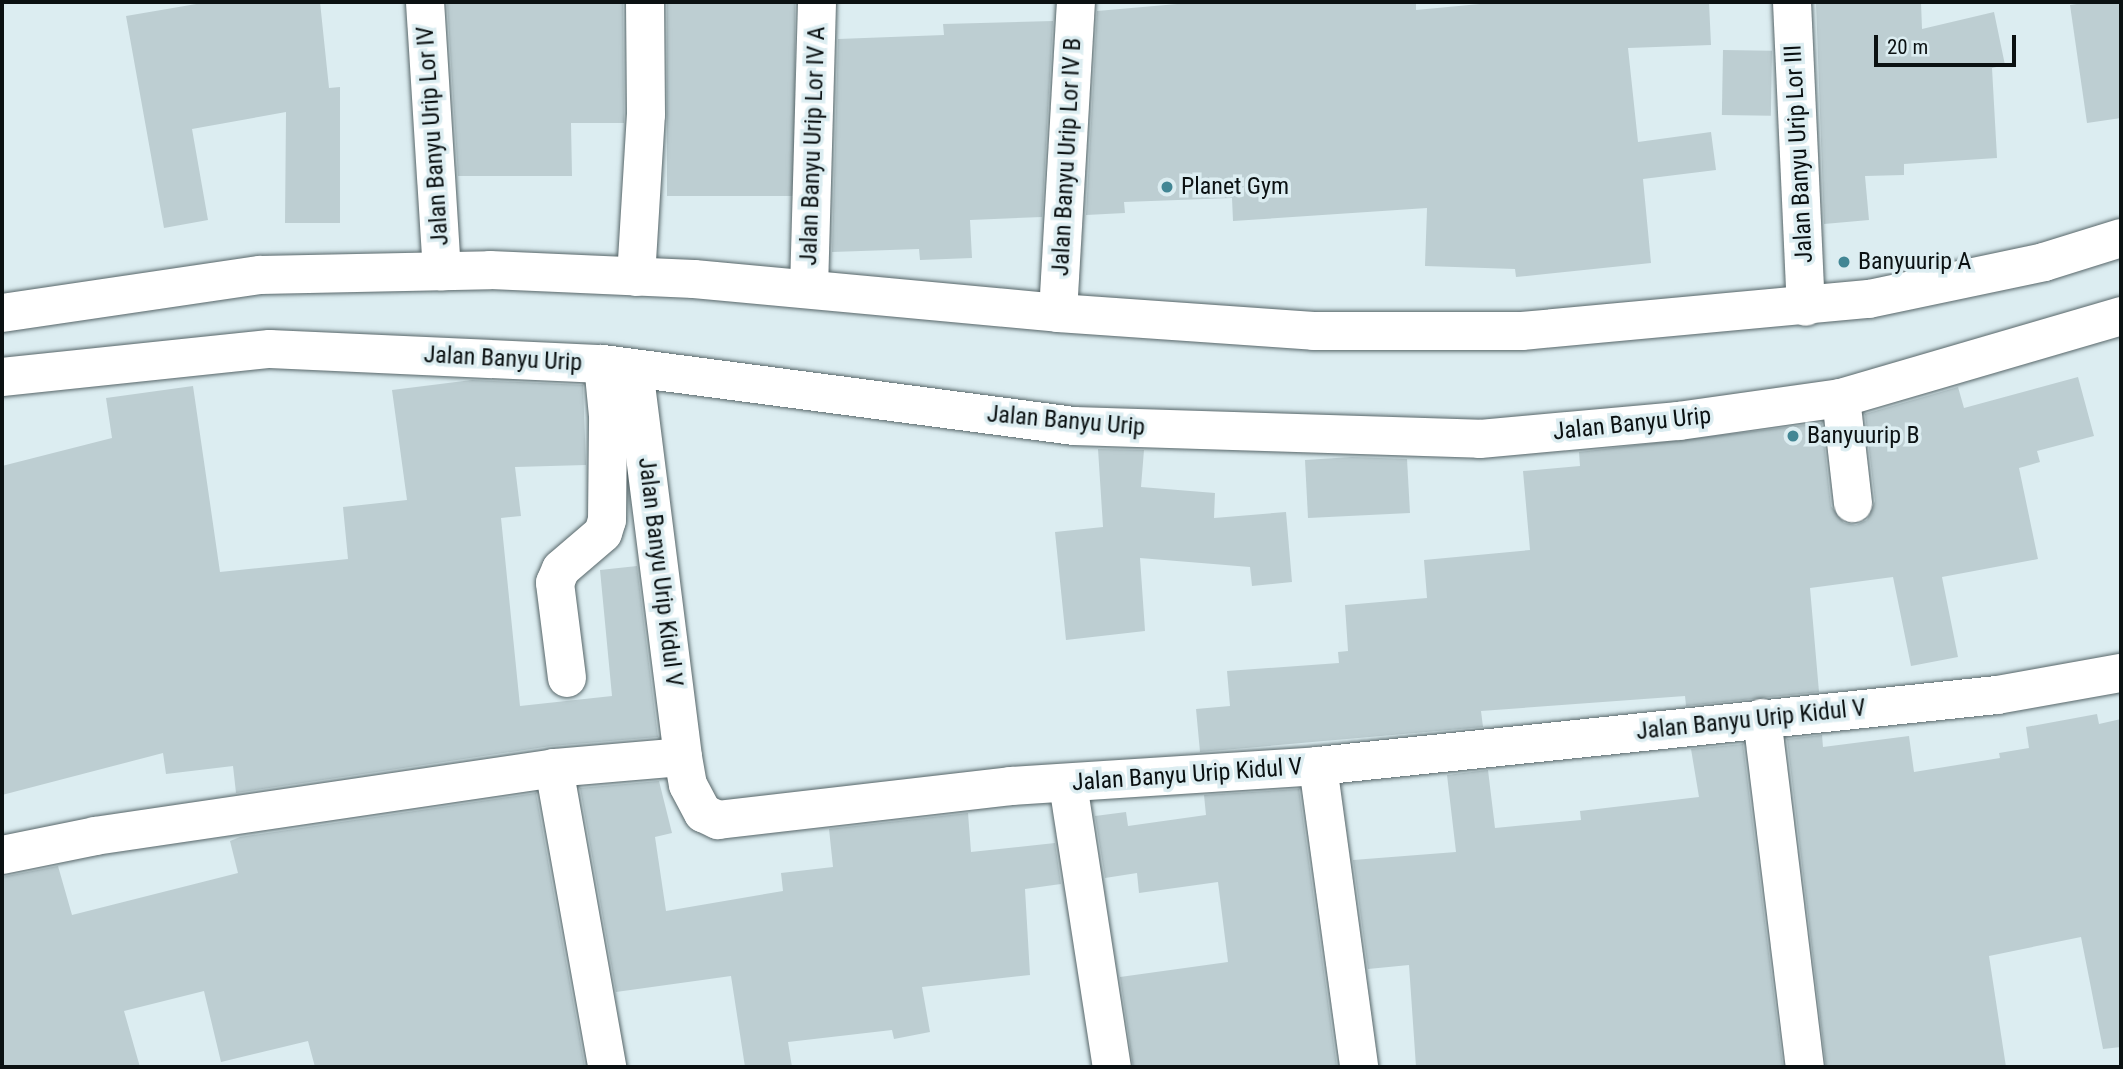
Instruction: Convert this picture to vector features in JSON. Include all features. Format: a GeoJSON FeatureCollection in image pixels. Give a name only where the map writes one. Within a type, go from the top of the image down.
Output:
{"type":"FeatureCollection","features":[{"type":"Feature","properties":{"kind":"street","name":"Jalan Banyu Urip Lor IV"},"geometry":{"type":"LineString","coordinates":[[425,2],[442,271]]}},
{"type":"Feature","properties":{"kind":"street"},"geometry":{"type":"LineString","coordinates":[[636,276],[646,115],[645,2]]}},
{"type":"Feature","properties":{"kind":"street","name":"Jalan Banyu Urip Lor IV A"},"geometry":{"type":"LineString","coordinates":[[809,289],[817,2]]}},
{"type":"Feature","properties":{"kind":"street","name":"Jalan Banyu Urip Lor III"},"geometry":{"type":"LineString","coordinates":[[1792,2],[1806,307]]}},
{"type":"Feature","properties":{"kind":"street","name":"Jalan Banyu Urip Lor IV B"},"geometry":{"type":"LineString","coordinates":[[1058,313],[1082,3]]}},
{"type":"Feature","properties":{"kind":"street"},"geometry":{"type":"LineString","coordinates":[[2,313],[260,275],[442,271],[636,276],[809,289],[1058,313],[1313,331],[1522,331],[1806,307],[1869,299],[2044,262],[2121,238]]}},
{"type":"Feature","properties":{"kind":"street","name":"Jalan Banyu Urip"},"geometry":{"type":"LineString","coordinates":[[2,377],[270,349],[618,366],[1074,425],[1480,439],[1679,421],[1841,398],[2121,316]]}},
{"type":"Feature","properties":{"kind":"street"},"geometry":{"type":"LineString","coordinates":[[567,678],[555,583],[561,569],[603,533],[607,520],[608,416],[618,366]]}},
{"type":"Feature","properties":{"kind":"street","name":"Jalan Banyu Urip Kidul V"},"geometry":{"type":"LineString","coordinates":[[618,366],[688,785],[703,813],[718,820],[1011,786],[1318,766],[1997,695],[2121,673]]}},
{"type":"Feature","properties":{"kind":"street"},"geometry":{"type":"LineString","coordinates":[[1841,398],[1853,503]]}},
{"type":"Feature","properties":{"kind":"street"},"geometry":{"type":"LineString","coordinates":[[1762,719],[1805,1067]]}},
{"type":"Feature","properties":{"kind":"street"},"geometry":{"type":"LineString","coordinates":[[2,855],[95,836],[554,768],[683,757]]}},
{"type":"Feature","properties":{"kind":"street"},"geometry":{"type":"LineString","coordinates":[[1318,766],[1359,1067]]}},
{"type":"Feature","properties":{"kind":"street"},"geometry":{"type":"LineString","coordinates":[[554,768],[607,1067]]}},
{"type":"Feature","properties":{"kind":"street"},"geometry":{"type":"LineString","coordinates":[[1068,784],[1112,1067]]}},
{"type":"Feature","properties":{"kind":"building"},"geometry":{"type":"Polygon","coordinates":[[[208,2],[320,2],[329,88],[340,87],[340,223],[285,223],[286,112],[192,129],[208,220],[164,228],[126,16],[208,2]]]}},
{"type":"Feature","properties":{"kind":"building"},"geometry":{"type":"Polygon","coordinates":[[[447,2],[623,3],[624,123],[571,123],[572,176],[458,176],[447,2]]]}},
{"type":"Feature","properties":{"kind":"building"},"geometry":{"type":"Polygon","coordinates":[[[667,2],[795,2],[795,196],[667,196],[667,2]]]}},
{"type":"Feature","properties":{"kind":"building"},"geometry":{"type":"Polygon","coordinates":[[[1200,2],[1416,2],[1416,10],[1501,2],[1709,2],[1711,45],[1628,48],[1638,142],[1711,132],[1716,170],[1643,179],[1651,263],[1516,277],[1515,269],[1425,266],[1427,208],[1233,221],[1232,198],[1124,202],[1125,213],[1086,215],[1097,11],[1200,2]]]}},
{"type":"Feature","properties":{"kind":"building"},"geometry":{"type":"Polygon","coordinates":[[[1816,2],[1921,2],[1922,29],[1994,12],[2005,65],[1992,68],[1997,158],[1904,164],[1904,175],[1865,176],[1869,220],[1824,224],[1816,2]]]}},
{"type":"Feature","properties":{"kind":"building"},"geometry":{"type":"Polygon","coordinates":[[[2121,2],[2121,118],[2087,123],[2070,5],[2121,2]]]}},
{"type":"Feature","properties":{"kind":"building"},"geometry":{"type":"Polygon","coordinates":[[[1053,21],[1042,217],[970,220],[972,258],[920,260],[919,249],[832,252],[838,39],[944,35],[943,24],[1053,21]]]}},
{"type":"Feature","properties":{"kind":"building"},"geometry":{"type":"Polygon","coordinates":[[[1723,50],[1772,51],[1771,116],[1722,115],[1723,50]]]}},
{"type":"Feature","properties":{"kind":"building"},"geometry":{"type":"Polygon","coordinates":[[[2078,377],[2094,436],[2037,451],[2040,462],[2019,468],[2038,559],[1942,577],[1958,657],[1911,666],[1893,577],[1810,588],[1819,692],[1686,706],[1685,696],[1481,711],[1483,727],[1200,752],[1196,709],[1230,706],[1227,671],[1339,663],[1338,652],[1348,651],[1345,605],[1427,598],[1424,560],[1530,550],[1523,471],[1580,466],[1579,452],[1822,423],[1831,506],[1844,523],[1856,525],[1867,520],[1875,501],[1865,414],[1958,387],[1964,408],[2078,377]]]}},
{"type":"Feature","properties":{"kind":"building"},"geometry":{"type":"Polygon","coordinates":[[[472,380],[583,385],[586,465],[515,467],[521,516],[501,518],[520,706],[612,696],[600,570],[637,566],[658,737],[551,746],[236,793],[233,766],[166,774],[163,753],[2,795],[2,466],[112,438],[106,398],[193,386],[220,572],[348,559],[343,507],[407,500],[392,390],[472,380]]]}},
{"type":"Feature","properties":{"kind":"building"},"geometry":{"type":"Polygon","coordinates":[[[1098,449],[1144,450],[1141,487],[1215,493],[1214,518],[1286,512],[1292,582],[1252,586],[1250,567],[1140,558],[1145,631],[1066,640],[1055,532],[1103,527],[1098,449]]]}},
{"type":"Feature","properties":{"kind":"building"},"geometry":{"type":"Polygon","coordinates":[[[1352,457],[1407,459],[1410,513],[1308,518],[1305,460],[1352,457]]]}},
{"type":"Feature","properties":{"kind":"building"},"geometry":{"type":"Polygon","coordinates":[[[2097,714],[2099,724],[2121,719],[2121,1047],[2103,1049],[2081,937],[1989,956],[2006,1067],[1826,1067],[1787,739],[1822,735],[1823,747],[1909,736],[1914,772],[2000,758],[1999,753],[2029,748],[2026,727],[2097,714]]]}},
{"type":"Feature","properties":{"kind":"building"},"geometry":{"type":"Polygon","coordinates":[[[1743,744],[1783,1067],[1416,1067],[1409,965],[1368,969],[1353,860],[1456,852],[1447,775],[1488,770],[1495,828],[1581,820],[1580,811],[1699,797],[1691,749],[1743,744]]]}},
{"type":"Feature","properties":{"kind":"building"},"geometry":{"type":"Polygon","coordinates":[[[659,781],[672,833],[655,837],[666,911],[783,891],[781,873],[833,867],[829,829],[968,813],[971,852],[1055,843],[1061,884],[1025,889],[1030,975],[922,987],[930,1032],[894,1039],[892,1030],[788,1042],[792,1067],[745,1067],[731,976],[616,992],[580,788],[659,781]]]}},
{"type":"Feature","properties":{"kind":"building"},"geometry":{"type":"Polygon","coordinates":[[[1299,789],[1337,1067],[1133,1067],[1120,977],[1228,962],[1218,882],[1139,893],[1137,873],[1105,878],[1095,816],[1126,812],[1128,826],[1206,815],[1204,795],[1299,789]]]}},
{"type":"Feature","properties":{"kind":"building"},"geometry":{"type":"Polygon","coordinates":[[[536,793],[585,1067],[315,1067],[308,1041],[221,1062],[204,991],[124,1011],[140,1067],[2,1067],[2,877],[58,866],[72,915],[238,873],[230,841],[240,837],[536,793]]]}},
{"type":"Feature","properties":{"kind":"place","name":"Planet Gym"},"geometry":{"type":"Point","coordinates":[1167,187]}},
{"type":"Feature","properties":{"kind":"place","name":"Banyuurip A"},"geometry":{"type":"Point","coordinates":[1844,262]}},
{"type":"Feature","properties":{"kind":"place","name":"Banyuurip B"},"geometry":{"type":"Point","coordinates":[1793,436]}}]}
